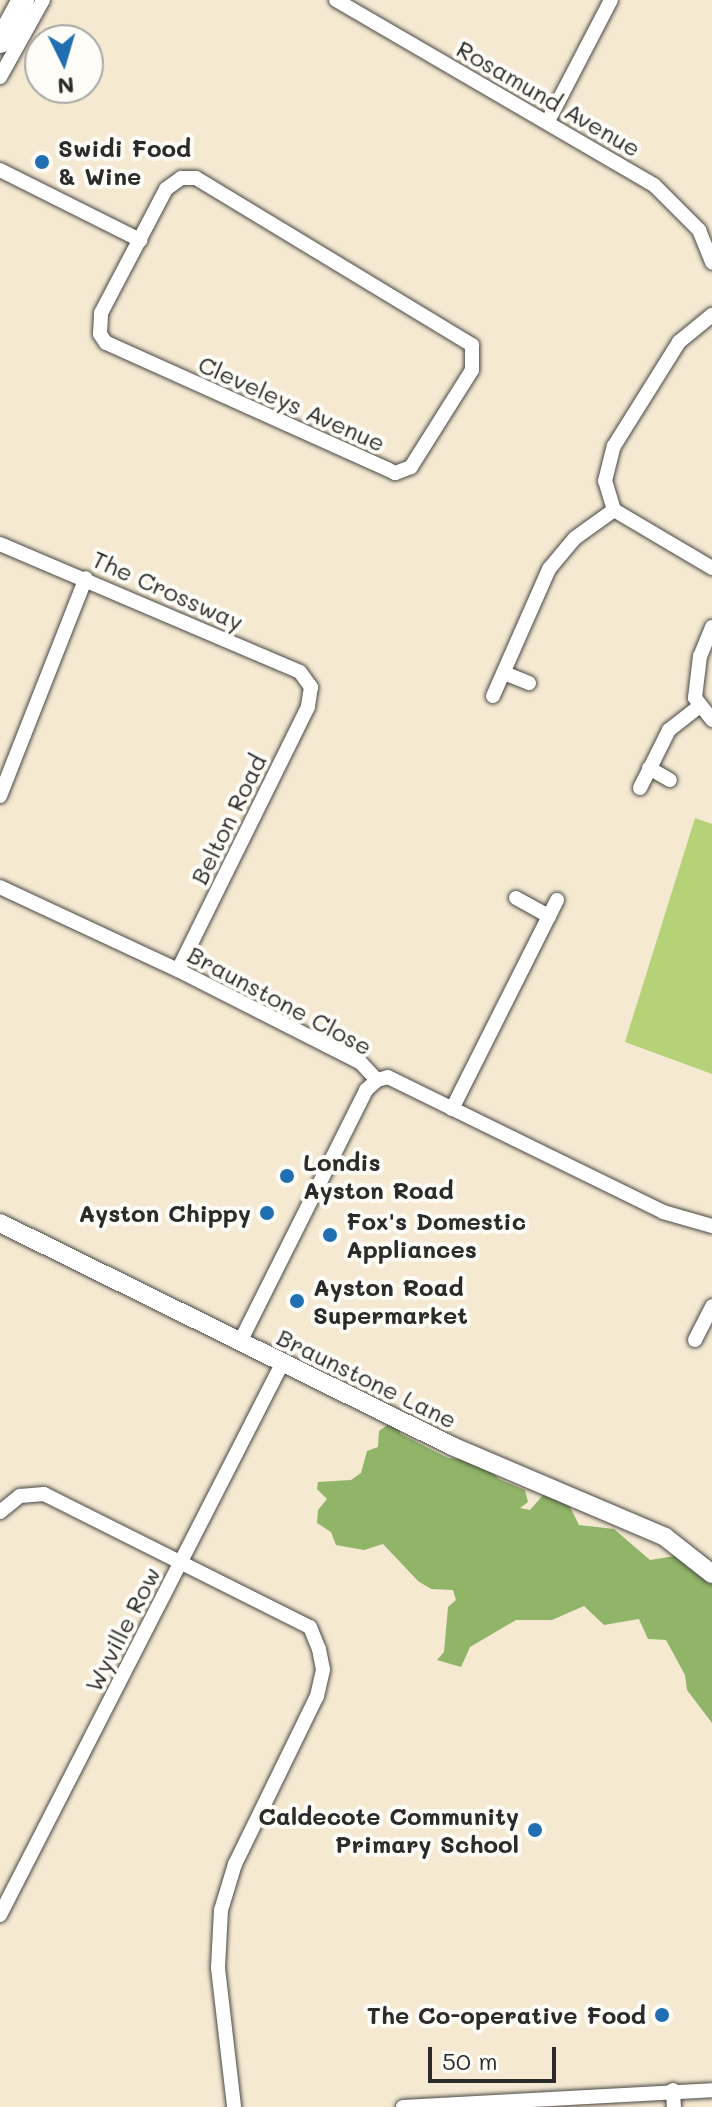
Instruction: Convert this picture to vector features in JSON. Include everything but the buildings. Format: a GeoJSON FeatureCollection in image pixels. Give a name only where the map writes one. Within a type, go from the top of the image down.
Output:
{"type":"FeatureCollection","features":[{"type":"Feature","properties":{"kind":"main road"},"geometry":{"type":"LineString","coordinates":[[0,42],[23,0]]}},
{"type":"Feature","properties":{"kind":"street"},"geometry":{"type":"LineString","coordinates":[[0,77],[43,0]]}},
{"type":"Feature","properties":{"kind":"street","name":"Rosamund Avenue"},"geometry":{"type":"LineString","coordinates":[[336,0],[654,185],[705,227],[712,262]]}},
{"type":"Feature","properties":{"kind":"street"},"geometry":{"type":"LineString","coordinates":[[548,121],[611,0]]}},
{"type":"Feature","properties":{"kind":"street"},"geometry":{"type":"LineString","coordinates":[[0,170],[140,240]]}},
{"type":"Feature","properties":{"kind":"street","name":"Cleveleys Avenue"},"geometry":{"type":"LineString","coordinates":[[181,178],[196,178],[465,338],[475,353],[472,370],[417,461],[404,471],[387,469],[106,343],[100,334],[101,313],[140,240],[166,189],[181,178]]}},
{"type":"Feature","properties":{"kind":"street"},"geometry":{"type":"LineString","coordinates":[[712,315],[679,342],[610,454],[605,481],[614,510],[712,568]]}},
{"type":"Feature","properties":{"kind":"street"},"geometry":{"type":"LineString","coordinates":[[493,696],[549,569],[575,538],[614,510]]}},
{"type":"Feature","properties":{"kind":"street","name":"The Crossway"},"geometry":{"type":"LineString","coordinates":[[0,544],[86,578],[300,672],[311,687]]}},
{"type":"Feature","properties":{"kind":"street"},"geometry":{"type":"LineString","coordinates":[[0,796],[86,578]]}},
{"type":"Feature","properties":{"kind":"street"},"geometry":{"type":"LineString","coordinates":[[712,627],[695,679],[698,707],[712,720]]}},
{"type":"Feature","properties":{"kind":"street"},"geometry":{"type":"LineString","coordinates":[[504,673],[529,683]]}},
{"type":"Feature","properties":{"kind":"street","name":"Belton Road"},"geometry":{"type":"LineString","coordinates":[[178,970],[308,707],[311,687]]}},
{"type":"Feature","properties":{"kind":"street"},"geometry":{"type":"LineString","coordinates":[[640,788],[669,730],[698,707]]}},
{"type":"Feature","properties":{"kind":"street"},"geometry":{"type":"LineString","coordinates":[[649,768],[670,780]]}},
{"type":"Feature","properties":{"kind":"street","name":"Braunstone Close"},"geometry":{"type":"LineString","coordinates":[[0,887],[178,970],[361,1063],[377,1080],[388,1077],[663,1212],[712,1226]]}},
{"type":"Feature","properties":{"kind":"street"},"geometry":{"type":"LineString","coordinates":[[516,898],[549,916]]}},
{"type":"Feature","properties":{"kind":"street"},"geometry":{"type":"LineString","coordinates":[[452,1109],[557,900]]}},
{"type":"Feature","properties":{"kind":"street"},"geometry":{"type":"LineString","coordinates":[[240,1342],[366,1090],[377,1080]]}},
{"type":"Feature","properties":{"kind":"street","name":"Braunstone Lane"},"geometry":{"type":"LineString","coordinates":[[0,1223],[452,1446],[665,1537],[712,1574]]}},
{"type":"Feature","properties":{"kind":"street"},"geometry":{"type":"LineString","coordinates":[[695,1340],[712,1306]]}},
{"type":"Feature","properties":{"kind":"street","name":"Wyville Row"},"geometry":{"type":"LineString","coordinates":[[0,1915],[283,1362]]}},
{"type":"Feature","properties":{"kind":"street"},"geometry":{"type":"LineString","coordinates":[[0,1512],[20,1496],[44,1494],[310,1627],[323,1670],[317,1696],[235,1864],[221,1910],[218,1968],[234,2107]]}},
{"type":"Feature","properties":{"kind":"street"},"geometry":{"type":"LineString","coordinates":[[673,2090],[674,2107]]}},
{"type":"Feature","properties":{"kind":"street"},"geometry":{"type":"LineString","coordinates":[[403,2107],[712,2090]]}},
{"type":"Feature","properties":{"kind":"green space"},"geometry":{"type":"Polygon","coordinates":[[[695,818],[712,824],[712,1074],[625,1042],[695,818]]]}},
{"type":"Feature","properties":{"kind":"green space"},"geometry":{"type":"Polygon","coordinates":[[[393,1421],[401,1434],[448,1458],[480,1461],[499,1479],[525,1490],[528,1502],[520,1508],[530,1510],[544,1494],[568,1503],[579,1525],[614,1529],[650,1560],[681,1555],[702,1567],[712,1584],[712,1723],[687,1690],[685,1675],[666,1640],[648,1639],[639,1619],[604,1625],[584,1606],[552,1620],[516,1620],[470,1647],[461,1667],[437,1660],[444,1652],[448,1607],[456,1600],[453,1590],[431,1589],[418,1581],[383,1544],[364,1550],[336,1545],[331,1532],[317,1523],[318,1510],[327,1499],[317,1489],[318,1482],[351,1480],[361,1473],[367,1451],[378,1447],[379,1431],[393,1421]]]}},
{"type":"Feature","properties":{"kind":"place","name":"Swidi Food & Wine"},"geometry":{"type":"Point","coordinates":[42,162]}},
{"type":"Feature","properties":{"kind":"place","name":"Londis Ayston Road"},"geometry":{"type":"Point","coordinates":[287,1176]}},
{"type":"Feature","properties":{"kind":"place","name":"Ayston Chippy"},"geometry":{"type":"Point","coordinates":[267,1213]}},
{"type":"Feature","properties":{"kind":"place","name":"Fox's Domestic Appliances"},"geometry":{"type":"Point","coordinates":[330,1235]}},
{"type":"Feature","properties":{"kind":"place","name":"Ayston Road Supermarket"},"geometry":{"type":"Point","coordinates":[297,1301]}},
{"type":"Feature","properties":{"kind":"place","name":"Caldecote Community Primary School"},"geometry":{"type":"Point","coordinates":[535,1830]}},
{"type":"Feature","properties":{"kind":"place","name":"The Co-operative Food"},"geometry":{"type":"Point","coordinates":[662,2015]}}]}
